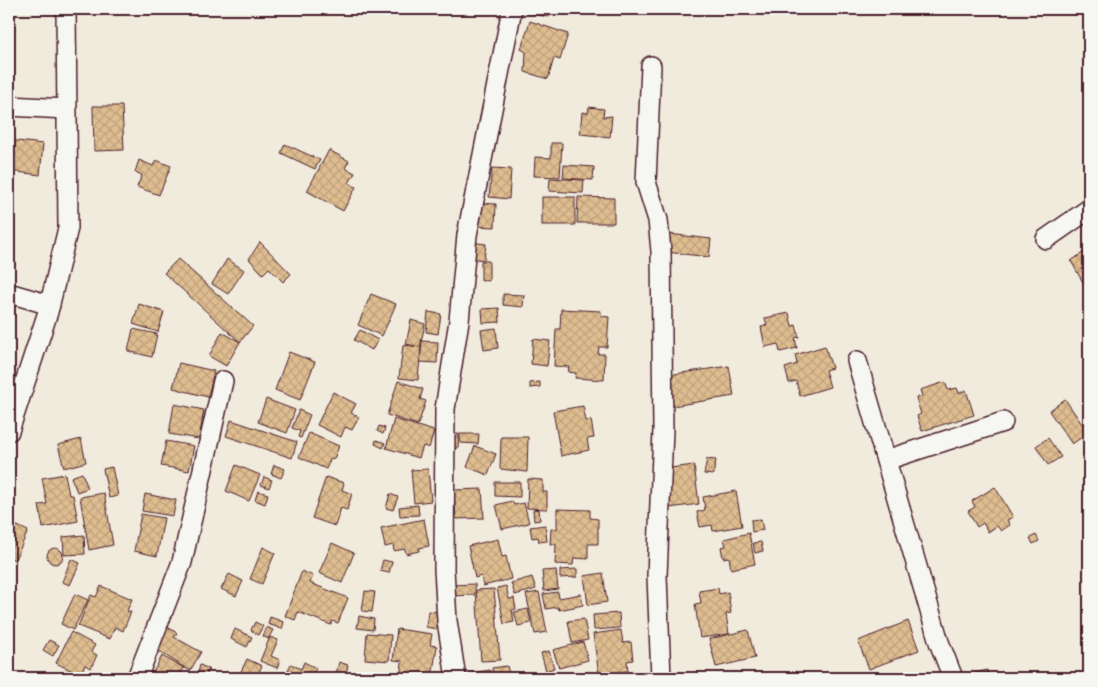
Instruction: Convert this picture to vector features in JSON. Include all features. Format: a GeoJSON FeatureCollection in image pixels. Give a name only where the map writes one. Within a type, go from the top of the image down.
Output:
{"type":"FeatureCollection","features":[{"type":"Feature","properties":{"kind":"street"},"geometry":{"type":"LineString","coordinates":[[9,431],[50,305],[68,228],[66,9]]}},
{"type":"Feature","properties":{"kind":"street"},"geometry":{"type":"LineString","coordinates":[[456,678],[447,621],[444,569],[445,409],[459,321],[467,235],[512,9]]}},
{"type":"Feature","properties":{"kind":"street"},"geometry":{"type":"LineString","coordinates":[[651,66],[646,182],[658,220],[661,251],[663,430],[657,576],[661,678]]}},
{"type":"Feature","properties":{"kind":"street"},"geometry":{"type":"LineString","coordinates":[[9,106],[66,110]]}},
{"type":"Feature","properties":{"kind":"street"},"geometry":{"type":"LineString","coordinates":[[1046,239],[1089,209]]}},
{"type":"Feature","properties":{"kind":"street"},"geometry":{"type":"LineString","coordinates":[[9,293],[50,305]]}},
{"type":"Feature","properties":{"kind":"street"},"geometry":{"type":"LineString","coordinates":[[857,361],[939,642],[953,678]]}},
{"type":"Feature","properties":{"kind":"street"},"geometry":{"type":"LineString","coordinates":[[137,678],[182,562],[223,381]]}},
{"type":"Feature","properties":{"kind":"street"},"geometry":{"type":"LineString","coordinates":[[886,460],[1003,422]]}},
{"type":"Feature","properties":{"kind":"building"},"geometry":{"type":"Polygon","coordinates":[[[154,9],[196,9],[196,12],[154,9]]]}},
{"type":"Feature","properties":{"kind":"building"},"geometry":{"type":"Polygon","coordinates":[[[516,9],[551,9],[549,17],[516,11],[516,9]]]}},
{"type":"Feature","properties":{"kind":"building"},"geometry":{"type":"Polygon","coordinates":[[[530,21],[568,34],[560,60],[554,58],[548,79],[525,72],[526,52],[521,49],[530,21]]]}},
{"type":"Feature","properties":{"kind":"building"},"geometry":{"type":"Polygon","coordinates":[[[93,106],[122,106],[124,150],[94,151],[93,106]]]}},
{"type":"Feature","properties":{"kind":"building"},"geometry":{"type":"Polygon","coordinates":[[[589,107],[604,109],[603,117],[612,116],[610,137],[580,134],[582,112],[588,113],[589,107]]]}},
{"type":"Feature","properties":{"kind":"building"},"geometry":{"type":"Polygon","coordinates":[[[9,140],[43,144],[40,175],[9,171],[9,140]]]}},
{"type":"Feature","properties":{"kind":"building"},"geometry":{"type":"Polygon","coordinates":[[[551,143],[562,143],[560,177],[534,176],[535,157],[551,158],[551,143]]]}},
{"type":"Feature","properties":{"kind":"building"},"geometry":{"type":"Polygon","coordinates":[[[285,144],[320,160],[315,169],[281,153],[285,144]]]}},
{"type":"Feature","properties":{"kind":"building"},"geometry":{"type":"Polygon","coordinates":[[[329,150],[349,161],[345,168],[355,173],[349,183],[356,187],[343,211],[307,191],[329,150]]]}},
{"type":"Feature","properties":{"kind":"building"},"geometry":{"type":"Polygon","coordinates":[[[139,160],[153,166],[156,160],[171,166],[159,195],[137,187],[142,175],[135,172],[139,160]]]}},
{"type":"Feature","properties":{"kind":"building"},"geometry":{"type":"Polygon","coordinates":[[[564,165],[594,167],[593,180],[563,178],[564,165]]]}},
{"type":"Feature","properties":{"kind":"building"},"geometry":{"type":"Polygon","coordinates":[[[492,168],[511,169],[509,199],[489,197],[492,168]]]}},
{"type":"Feature","properties":{"kind":"building"},"geometry":{"type":"Polygon","coordinates":[[[550,178],[584,180],[583,193],[549,191],[550,178]]]}},
{"type":"Feature","properties":{"kind":"building"},"geometry":{"type":"Polygon","coordinates":[[[542,197],[575,197],[575,225],[542,225],[542,197]]]}},
{"type":"Feature","properties":{"kind":"building"},"geometry":{"type":"Polygon","coordinates":[[[578,197],[614,198],[614,223],[577,223],[578,197]]]}},
{"type":"Feature","properties":{"kind":"building"},"geometry":{"type":"Polygon","coordinates":[[[478,203],[496,204],[495,227],[476,226],[478,203]]]}},
{"type":"Feature","properties":{"kind":"building"},"geometry":{"type":"Polygon","coordinates":[[[669,234],[711,239],[709,257],[666,252],[669,234]]]}},
{"type":"Feature","properties":{"kind":"building"},"geometry":{"type":"Polygon","coordinates":[[[260,242],[291,274],[283,282],[269,268],[263,274],[249,259],[260,242]]]}},
{"type":"Feature","properties":{"kind":"building"},"geometry":{"type":"Polygon","coordinates":[[[469,242],[486,244],[484,260],[468,258],[469,242]]]}},
{"type":"Feature","properties":{"kind":"building"},"geometry":{"type":"Polygon","coordinates":[[[1084,252],[1087,256],[1089,255],[1089,293],[1071,261],[1084,252]]]}},
{"type":"Feature","properties":{"kind":"building"},"geometry":{"type":"Polygon","coordinates":[[[178,259],[253,326],[240,342],[164,273],[178,259]]]}},
{"type":"Feature","properties":{"kind":"building"},"geometry":{"type":"Polygon","coordinates":[[[227,259],[244,270],[228,294],[212,284],[227,259]]]}},
{"type":"Feature","properties":{"kind":"building"},"geometry":{"type":"Polygon","coordinates":[[[481,261],[489,261],[489,281],[481,280],[481,261]]]}},
{"type":"Feature","properties":{"kind":"building"},"geometry":{"type":"Polygon","coordinates":[[[371,294],[396,304],[382,336],[358,325],[371,294]]]}},
{"type":"Feature","properties":{"kind":"building"},"geometry":{"type":"Polygon","coordinates":[[[503,294],[524,295],[523,307],[503,305],[503,294]]]}},
{"type":"Feature","properties":{"kind":"building"},"geometry":{"type":"Polygon","coordinates":[[[139,304],[164,312],[158,332],[133,324],[139,304]]]}},
{"type":"Feature","properties":{"kind":"building"},"geometry":{"type":"Polygon","coordinates":[[[499,308],[500,322],[483,323],[482,309],[499,308]]]}},
{"type":"Feature","properties":{"kind":"building"},"geometry":{"type":"Polygon","coordinates":[[[561,309],[601,311],[601,316],[609,317],[607,347],[599,347],[598,354],[605,354],[604,380],[575,378],[576,373],[568,372],[569,367],[554,366],[556,329],[560,329],[561,309]]]}},
{"type":"Feature","properties":{"kind":"building"},"geometry":{"type":"Polygon","coordinates":[[[428,312],[441,314],[438,334],[426,332],[428,312]]]}},
{"type":"Feature","properties":{"kind":"building"},"geometry":{"type":"Polygon","coordinates":[[[789,313],[792,326],[796,325],[799,337],[795,338],[797,348],[780,352],[778,344],[765,347],[761,327],[767,325],[765,318],[789,313]]]}},
{"type":"Feature","properties":{"kind":"building"},"geometry":{"type":"Polygon","coordinates":[[[411,320],[425,324],[420,347],[406,344],[411,320]]]}},
{"type":"Feature","properties":{"kind":"building"},"geometry":{"type":"Polygon","coordinates":[[[496,328],[498,348],[484,350],[481,330],[496,328]]]}},
{"type":"Feature","properties":{"kind":"building"},"geometry":{"type":"Polygon","coordinates":[[[133,329],[157,334],[152,357],[128,351],[133,329]]]}},
{"type":"Feature","properties":{"kind":"building"},"geometry":{"type":"Polygon","coordinates":[[[360,330],[378,340],[372,350],[354,340],[360,330]]]}},
{"type":"Feature","properties":{"kind":"building"},"geometry":{"type":"Polygon","coordinates":[[[222,332],[240,342],[226,366],[209,356],[222,332]]]}},
{"type":"Feature","properties":{"kind":"building"},"geometry":{"type":"Polygon","coordinates":[[[533,339],[550,341],[547,366],[531,364],[533,339]]]}},
{"type":"Feature","properties":{"kind":"building"},"geometry":{"type":"Polygon","coordinates":[[[422,341],[438,342],[437,363],[420,362],[422,341]]]}},
{"type":"Feature","properties":{"kind":"building"},"geometry":{"type":"Polygon","coordinates":[[[403,345],[421,347],[418,380],[399,378],[403,345]]]}},
{"type":"Feature","properties":{"kind":"building"},"geometry":{"type":"Polygon","coordinates":[[[825,346],[832,368],[825,370],[830,387],[800,396],[796,381],[789,383],[785,368],[797,364],[795,355],[825,346]]]}},
{"type":"Feature","properties":{"kind":"building"},"geometry":{"type":"Polygon","coordinates":[[[289,352],[315,362],[300,400],[275,390],[289,352]]]}},
{"type":"Feature","properties":{"kind":"building"},"geometry":{"type":"Polygon","coordinates":[[[179,363],[214,371],[208,397],[173,388],[179,363]]]}},
{"type":"Feature","properties":{"kind":"building"},"geometry":{"type":"Polygon","coordinates":[[[729,366],[734,396],[673,406],[668,375],[729,366]]]}},
{"type":"Feature","properties":{"kind":"building"},"geometry":{"type":"Polygon","coordinates":[[[398,381],[423,389],[420,399],[426,401],[418,425],[387,415],[398,381]]]}},
{"type":"Feature","properties":{"kind":"building"},"geometry":{"type":"Polygon","coordinates":[[[540,382],[540,387],[530,388],[530,383],[540,382]]]}},
{"type":"Feature","properties":{"kind":"building"},"geometry":{"type":"Polygon","coordinates":[[[945,382],[948,390],[957,388],[959,393],[966,390],[974,415],[922,431],[917,416],[921,414],[916,398],[922,396],[920,390],[945,382]]]}},
{"type":"Feature","properties":{"kind":"building"},"geometry":{"type":"Polygon","coordinates":[[[333,392],[356,404],[351,413],[359,417],[352,430],[345,427],[341,437],[317,425],[333,392]]]}},
{"type":"Feature","properties":{"kind":"building"},"geometry":{"type":"Polygon","coordinates":[[[266,399],[295,410],[287,433],[258,422],[266,399]]]}},
{"type":"Feature","properties":{"kind":"building"},"geometry":{"type":"Polygon","coordinates":[[[1065,399],[1088,433],[1072,444],[1049,411],[1065,399]]]}},
{"type":"Feature","properties":{"kind":"building"},"geometry":{"type":"Polygon","coordinates":[[[174,404],[204,410],[199,439],[169,434],[174,404]]]}},
{"type":"Feature","properties":{"kind":"building"},"geometry":{"type":"Polygon","coordinates":[[[583,406],[586,421],[591,420],[594,438],[587,439],[589,450],[561,456],[553,411],[583,406]]]}},
{"type":"Feature","properties":{"kind":"building"},"geometry":{"type":"Polygon","coordinates":[[[299,410],[310,415],[301,438],[298,437],[300,431],[292,428],[299,410]]]}},
{"type":"Feature","properties":{"kind":"building"},"geometry":{"type":"Polygon","coordinates":[[[394,419],[434,431],[429,448],[423,446],[419,458],[386,448],[394,419]]]}},
{"type":"Feature","properties":{"kind":"building"},"geometry":{"type":"Polygon","coordinates":[[[231,420],[297,442],[292,458],[226,436],[231,420]]]}},
{"type":"Feature","properties":{"kind":"building"},"geometry":{"type":"Polygon","coordinates":[[[379,426],[385,428],[383,434],[377,431],[379,426]]]}},
{"type":"Feature","properties":{"kind":"building"},"geometry":{"type":"Polygon","coordinates":[[[309,433],[339,446],[334,459],[331,458],[326,469],[299,457],[309,433]]]}},
{"type":"Feature","properties":{"kind":"building"},"geometry":{"type":"Polygon","coordinates":[[[449,434],[459,434],[458,448],[455,448],[454,467],[448,466],[449,434]]]}},
{"type":"Feature","properties":{"kind":"building"},"geometry":{"type":"Polygon","coordinates":[[[460,434],[479,434],[478,444],[460,443],[460,434]]]}},
{"type":"Feature","properties":{"kind":"building"},"geometry":{"type":"Polygon","coordinates":[[[501,437],[528,437],[527,472],[500,469],[501,437]]]}},
{"type":"Feature","properties":{"kind":"building"},"geometry":{"type":"Polygon","coordinates":[[[1048,438],[1061,457],[1048,465],[1036,446],[1048,438]]]}},
{"type":"Feature","properties":{"kind":"building"},"geometry":{"type":"Polygon","coordinates":[[[81,439],[86,462],[64,468],[58,445],[81,439]]]}},
{"type":"Feature","properties":{"kind":"building"},"geometry":{"type":"Polygon","coordinates":[[[376,440],[385,443],[383,448],[375,444],[376,440]]]}},
{"type":"Feature","properties":{"kind":"building"},"geometry":{"type":"Polygon","coordinates":[[[166,441],[194,446],[189,471],[161,466],[166,441]]]}},
{"type":"Feature","properties":{"kind":"building"},"geometry":{"type":"Polygon","coordinates":[[[475,446],[496,454],[488,475],[467,467],[475,446]]]}},
{"type":"Feature","properties":{"kind":"building"},"geometry":{"type":"Polygon","coordinates":[[[707,459],[716,460],[713,475],[704,474],[707,459]]]}},
{"type":"Feature","properties":{"kind":"building"},"geometry":{"type":"Polygon","coordinates":[[[236,465],[260,475],[249,501],[226,491],[236,465]]]}},
{"type":"Feature","properties":{"kind":"building"},"geometry":{"type":"Polygon","coordinates":[[[274,465],[285,469],[281,478],[271,474],[274,465]]]}},
{"type":"Feature","properties":{"kind":"building"},"geometry":{"type":"Polygon","coordinates":[[[694,465],[699,504],[669,508],[663,469],[694,465]]]}},
{"type":"Feature","properties":{"kind":"building"},"geometry":{"type":"Polygon","coordinates":[[[112,467],[118,496],[109,498],[103,469],[112,467]]]}},
{"type":"Feature","properties":{"kind":"building"},"geometry":{"type":"Polygon","coordinates":[[[428,469],[431,501],[414,503],[411,470],[428,469]]]}},
{"type":"Feature","properties":{"kind":"building"},"geometry":{"type":"Polygon","coordinates":[[[82,473],[88,488],[77,492],[71,477],[82,473]]]}},
{"type":"Feature","properties":{"kind":"building"},"geometry":{"type":"Polygon","coordinates":[[[65,474],[69,495],[73,495],[78,521],[43,528],[39,505],[47,504],[42,478],[65,474]]]}},
{"type":"Feature","properties":{"kind":"building"},"geometry":{"type":"Polygon","coordinates":[[[264,477],[272,480],[269,488],[261,485],[264,477]]]}},
{"type":"Feature","properties":{"kind":"building"},"geometry":{"type":"Polygon","coordinates":[[[326,477],[344,483],[342,490],[352,494],[347,510],[341,508],[335,526],[312,518],[326,477]]]}},
{"type":"Feature","properties":{"kind":"building"},"geometry":{"type":"Polygon","coordinates":[[[528,479],[543,480],[543,492],[547,492],[547,509],[527,508],[528,479]]]}},
{"type":"Feature","properties":{"kind":"building"},"geometry":{"type":"Polygon","coordinates":[[[495,482],[520,482],[520,497],[495,496],[495,482]]]}},
{"type":"Feature","properties":{"kind":"building"},"geometry":{"type":"Polygon","coordinates":[[[995,487],[1013,517],[1007,520],[1010,525],[1001,531],[997,526],[988,532],[983,523],[977,527],[968,511],[975,507],[972,501],[995,487]]]}},
{"type":"Feature","properties":{"kind":"building"},"geometry":{"type":"Polygon","coordinates":[[[482,489],[484,518],[456,519],[454,490],[482,489]]]}},
{"type":"Feature","properties":{"kind":"building"},"geometry":{"type":"Polygon","coordinates":[[[258,491],[268,494],[265,504],[255,500],[258,491]]]}},
{"type":"Feature","properties":{"kind":"building"},"geometry":{"type":"Polygon","coordinates":[[[736,491],[742,526],[713,531],[712,525],[700,527],[697,512],[705,510],[703,497],[736,491]]]}},
{"type":"Feature","properties":{"kind":"building"},"geometry":{"type":"Polygon","coordinates":[[[104,493],[113,545],[89,550],[80,497],[104,493]]]}},
{"type":"Feature","properties":{"kind":"building"},"geometry":{"type":"Polygon","coordinates":[[[145,494],[176,500],[173,516],[142,511],[145,494]]]}},
{"type":"Feature","properties":{"kind":"building"},"geometry":{"type":"Polygon","coordinates":[[[390,494],[398,497],[393,510],[386,508],[390,494]]]}},
{"type":"Feature","properties":{"kind":"building"},"geometry":{"type":"Polygon","coordinates":[[[512,501],[514,505],[524,503],[529,523],[502,529],[496,505],[512,501]]]}},
{"type":"Feature","properties":{"kind":"building"},"geometry":{"type":"Polygon","coordinates":[[[418,505],[419,515],[400,516],[399,507],[418,505]]]}},
{"type":"Feature","properties":{"kind":"building"},"geometry":{"type":"Polygon","coordinates":[[[539,509],[540,520],[534,521],[533,510],[539,509]]]}},
{"type":"Feature","properties":{"kind":"building"},"geometry":{"type":"Polygon","coordinates":[[[557,509],[590,510],[590,518],[598,519],[598,544],[588,544],[588,559],[574,558],[573,565],[555,564],[556,544],[550,544],[551,529],[557,529],[557,509]]]}},
{"type":"Feature","properties":{"kind":"building"},"geometry":{"type":"Polygon","coordinates":[[[141,514],[164,518],[157,556],[134,551],[141,514]]]}},
{"type":"Feature","properties":{"kind":"building"},"geometry":{"type":"Polygon","coordinates":[[[424,519],[429,546],[406,554],[405,549],[394,551],[393,545],[385,547],[381,528],[424,519]]]}},
{"type":"Feature","properties":{"kind":"building"},"geometry":{"type":"Polygon","coordinates":[[[761,519],[763,530],[752,532],[751,520],[761,519]]]}},
{"type":"Feature","properties":{"kind":"building"},"geometry":{"type":"Polygon","coordinates":[[[9,522],[28,531],[15,560],[9,558],[9,522]]]}},
{"type":"Feature","properties":{"kind":"building"},"geometry":{"type":"Polygon","coordinates":[[[545,525],[547,541],[539,542],[538,537],[532,538],[530,527],[545,525]]]}},
{"type":"Feature","properties":{"kind":"building"},"geometry":{"type":"Polygon","coordinates":[[[749,533],[755,564],[731,569],[729,557],[723,558],[721,547],[726,546],[724,539],[749,533]]]}},
{"type":"Feature","properties":{"kind":"building"},"geometry":{"type":"Polygon","coordinates":[[[84,535],[85,554],[64,555],[63,537],[84,535]]]}},
{"type":"Feature","properties":{"kind":"building"},"geometry":{"type":"Polygon","coordinates":[[[1036,535],[1039,541],[1033,544],[1030,538],[1036,535]]]}},
{"type":"Feature","properties":{"kind":"building"},"geometry":{"type":"Polygon","coordinates":[[[498,539],[502,557],[506,556],[511,579],[483,586],[481,576],[475,578],[468,546],[498,539]]]}},
{"type":"Feature","properties":{"kind":"building"},"geometry":{"type":"Polygon","coordinates":[[[761,542],[763,551],[755,553],[753,543],[761,542]]]}},
{"type":"Feature","properties":{"kind":"building"},"geometry":{"type":"Polygon","coordinates":[[[332,543],[354,553],[342,583],[319,573],[332,543]]]}},
{"type":"Feature","properties":{"kind":"building"},"geometry":{"type":"Polygon","coordinates":[[[263,547],[275,553],[262,584],[250,579],[263,547]]]}},
{"type":"Feature","properties":{"kind":"building"},"geometry":{"type":"Polygon","coordinates":[[[52,548],[58,548],[63,553],[61,562],[52,564],[47,559],[47,553],[52,548]]]}},
{"type":"Feature","properties":{"kind":"building"},"geometry":{"type":"Polygon","coordinates":[[[71,559],[80,563],[70,585],[62,582],[71,559]]]}},
{"type":"Feature","properties":{"kind":"building"},"geometry":{"type":"Polygon","coordinates":[[[383,560],[392,562],[389,573],[380,571],[383,560]]]}},
{"type":"Feature","properties":{"kind":"building"},"geometry":{"type":"Polygon","coordinates":[[[577,569],[577,577],[560,578],[560,570],[577,569]]]}},
{"type":"Feature","properties":{"kind":"building"},"geometry":{"type":"Polygon","coordinates":[[[556,570],[558,589],[544,591],[542,571],[556,570]]]}},
{"type":"Feature","properties":{"kind":"building"},"geometry":{"type":"Polygon","coordinates":[[[302,571],[313,576],[310,583],[348,598],[338,623],[332,621],[331,625],[298,612],[295,620],[285,616],[302,571]]]}},
{"type":"Feature","properties":{"kind":"building"},"geometry":{"type":"Polygon","coordinates":[[[603,573],[607,602],[588,605],[584,576],[603,573]]]}},
{"type":"Feature","properties":{"kind":"building"},"geometry":{"type":"Polygon","coordinates":[[[229,574],[243,581],[236,596],[221,589],[229,574]]]}},
{"type":"Feature","properties":{"kind":"building"},"geometry":{"type":"Polygon","coordinates":[[[532,577],[536,589],[515,595],[511,583],[532,577]]]}},
{"type":"Feature","properties":{"kind":"building"},"geometry":{"type":"Polygon","coordinates":[[[475,584],[475,595],[450,596],[450,585],[475,584]]]}},
{"type":"Feature","properties":{"kind":"building"},"geometry":{"type":"Polygon","coordinates":[[[101,586],[132,599],[127,611],[131,612],[123,631],[115,627],[110,639],[78,626],[91,595],[96,597],[101,586]]]}},
{"type":"Feature","properties":{"kind":"building"},"geometry":{"type":"Polygon","coordinates":[[[506,586],[509,599],[514,598],[516,609],[512,610],[514,622],[504,624],[497,588],[506,586]]]}},
{"type":"Feature","properties":{"kind":"building"},"geometry":{"type":"Polygon","coordinates":[[[718,588],[719,594],[728,592],[731,613],[726,614],[729,634],[700,638],[695,604],[701,603],[699,591],[718,588]]]}},
{"type":"Feature","properties":{"kind":"building"},"geometry":{"type":"Polygon","coordinates":[[[494,589],[500,660],[481,661],[476,590],[494,589]]]}},
{"type":"Feature","properties":{"kind":"building"},"geometry":{"type":"Polygon","coordinates":[[[365,591],[375,592],[372,612],[362,611],[365,591]]]}},
{"type":"Feature","properties":{"kind":"building"},"geometry":{"type":"Polygon","coordinates":[[[539,592],[547,632],[535,634],[526,594],[539,592]]]}},
{"type":"Feature","properties":{"kind":"building"},"geometry":{"type":"Polygon","coordinates":[[[558,592],[559,598],[581,594],[583,605],[559,610],[558,607],[546,609],[543,594],[558,592]]]}},
{"type":"Feature","properties":{"kind":"building"},"geometry":{"type":"Polygon","coordinates":[[[75,594],[88,600],[73,630],[61,624],[75,594]]]}},
{"type":"Feature","properties":{"kind":"building"},"geometry":{"type":"Polygon","coordinates":[[[528,609],[531,623],[518,626],[514,612],[528,609]]]}},
{"type":"Feature","properties":{"kind":"building"},"geometry":{"type":"Polygon","coordinates":[[[428,611],[439,612],[437,629],[426,627],[428,611]]]}},
{"type":"Feature","properties":{"kind":"building"},"geometry":{"type":"Polygon","coordinates":[[[619,613],[620,628],[594,630],[593,615],[619,613]]]}},
{"type":"Feature","properties":{"kind":"building"},"geometry":{"type":"Polygon","coordinates":[[[359,616],[374,619],[373,630],[357,628],[359,616]]]}},
{"type":"Feature","properties":{"kind":"building"},"geometry":{"type":"Polygon","coordinates":[[[270,617],[284,622],[282,629],[268,624],[270,617]]]}},
{"type":"Feature","properties":{"kind":"building"},"geometry":{"type":"Polygon","coordinates":[[[584,619],[588,640],[572,643],[568,621],[584,619]]]}},
{"type":"Feature","properties":{"kind":"building"},"geometry":{"type":"Polygon","coordinates":[[[908,621],[919,650],[869,669],[858,641],[908,621]]]}},
{"type":"Feature","properties":{"kind":"building"},"geometry":{"type":"Polygon","coordinates":[[[255,622],[263,626],[258,635],[251,630],[255,622]]]}},
{"type":"Feature","properties":{"kind":"building"},"geometry":{"type":"Polygon","coordinates":[[[166,626],[177,633],[174,637],[201,652],[190,671],[154,648],[166,626]]]}},
{"type":"Feature","properties":{"kind":"building"},"geometry":{"type":"Polygon","coordinates":[[[267,627],[273,630],[268,639],[263,636],[267,627]]]}},
{"type":"Feature","properties":{"kind":"building"},"geometry":{"type":"Polygon","coordinates":[[[235,629],[252,637],[247,647],[231,639],[235,629]]]}},
{"type":"Feature","properties":{"kind":"building"},"geometry":{"type":"Polygon","coordinates":[[[397,629],[432,634],[430,645],[437,646],[432,677],[401,672],[402,661],[393,660],[397,629]]]}},
{"type":"Feature","properties":{"kind":"building"},"geometry":{"type":"Polygon","coordinates":[[[621,630],[623,643],[631,642],[633,660],[627,661],[628,671],[599,675],[593,634],[621,630]]]}},
{"type":"Feature","properties":{"kind":"building"},"geometry":{"type":"Polygon","coordinates":[[[748,630],[755,658],[716,667],[709,639],[748,630]]]}},
{"type":"Feature","properties":{"kind":"building"},"geometry":{"type":"Polygon","coordinates":[[[71,632],[95,645],[91,652],[97,655],[91,668],[85,665],[80,675],[56,663],[71,632]]]}},
{"type":"Feature","properties":{"kind":"building"},"geometry":{"type":"Polygon","coordinates":[[[367,633],[391,635],[389,661],[365,659],[367,633]]]}},
{"type":"Feature","properties":{"kind":"building"},"geometry":{"type":"Polygon","coordinates":[[[270,637],[278,640],[271,656],[280,660],[277,668],[260,661],[270,637]]]}},
{"type":"Feature","properties":{"kind":"building"},"geometry":{"type":"Polygon","coordinates":[[[49,640],[59,645],[53,656],[43,650],[49,640]]]}},
{"type":"Feature","properties":{"kind":"building"},"geometry":{"type":"Polygon","coordinates":[[[583,642],[588,660],[559,668],[553,650],[583,642]]]}},
{"type":"Feature","properties":{"kind":"building"},"geometry":{"type":"Polygon","coordinates":[[[549,651],[554,668],[546,671],[541,653],[549,651]]]}},
{"type":"Feature","properties":{"kind":"building"},"geometry":{"type":"Polygon","coordinates":[[[162,656],[184,668],[178,678],[150,678],[162,656]]]}},
{"type":"Feature","properties":{"kind":"building"},"geometry":{"type":"Polygon","coordinates":[[[247,659],[262,666],[256,678],[238,678],[247,659]]]}},
{"type":"Feature","properties":{"kind":"building"},"geometry":{"type":"Polygon","coordinates":[[[304,662],[316,668],[313,674],[321,678],[284,678],[291,664],[301,669],[304,662]]]}},
{"type":"Feature","properties":{"kind":"building"},"geometry":{"type":"Polygon","coordinates":[[[339,662],[348,665],[345,678],[335,678],[339,662]]]}},
{"type":"Feature","properties":{"kind":"building"},"geometry":{"type":"Polygon","coordinates":[[[200,665],[209,669],[206,676],[198,673],[200,665]]]}},
{"type":"Feature","properties":{"kind":"building"},"geometry":{"type":"Polygon","coordinates":[[[507,666],[510,678],[494,678],[492,668],[507,666]]]}},
{"type":"Feature","properties":{"kind":"building"},"geometry":{"type":"Polygon","coordinates":[[[490,670],[492,678],[467,678],[466,674],[490,670]]]}},
{"type":"Feature","properties":{"kind":"building"},"geometry":{"type":"Polygon","coordinates":[[[987,670],[989,678],[964,678],[963,676],[987,670]]]}},
{"type":"Feature","properties":{"kind":"building"},"geometry":{"type":"Polygon","coordinates":[[[366,673],[394,678],[365,678],[366,673]]]}},
{"type":"Feature","properties":{"kind":"building"},"geometry":{"type":"Polygon","coordinates":[[[537,673],[539,678],[514,678],[537,673]]]}},
{"type":"Feature","properties":{"kind":"building"},"geometry":{"type":"Polygon","coordinates":[[[642,674],[642,678],[613,678],[642,674]]]}}]}
